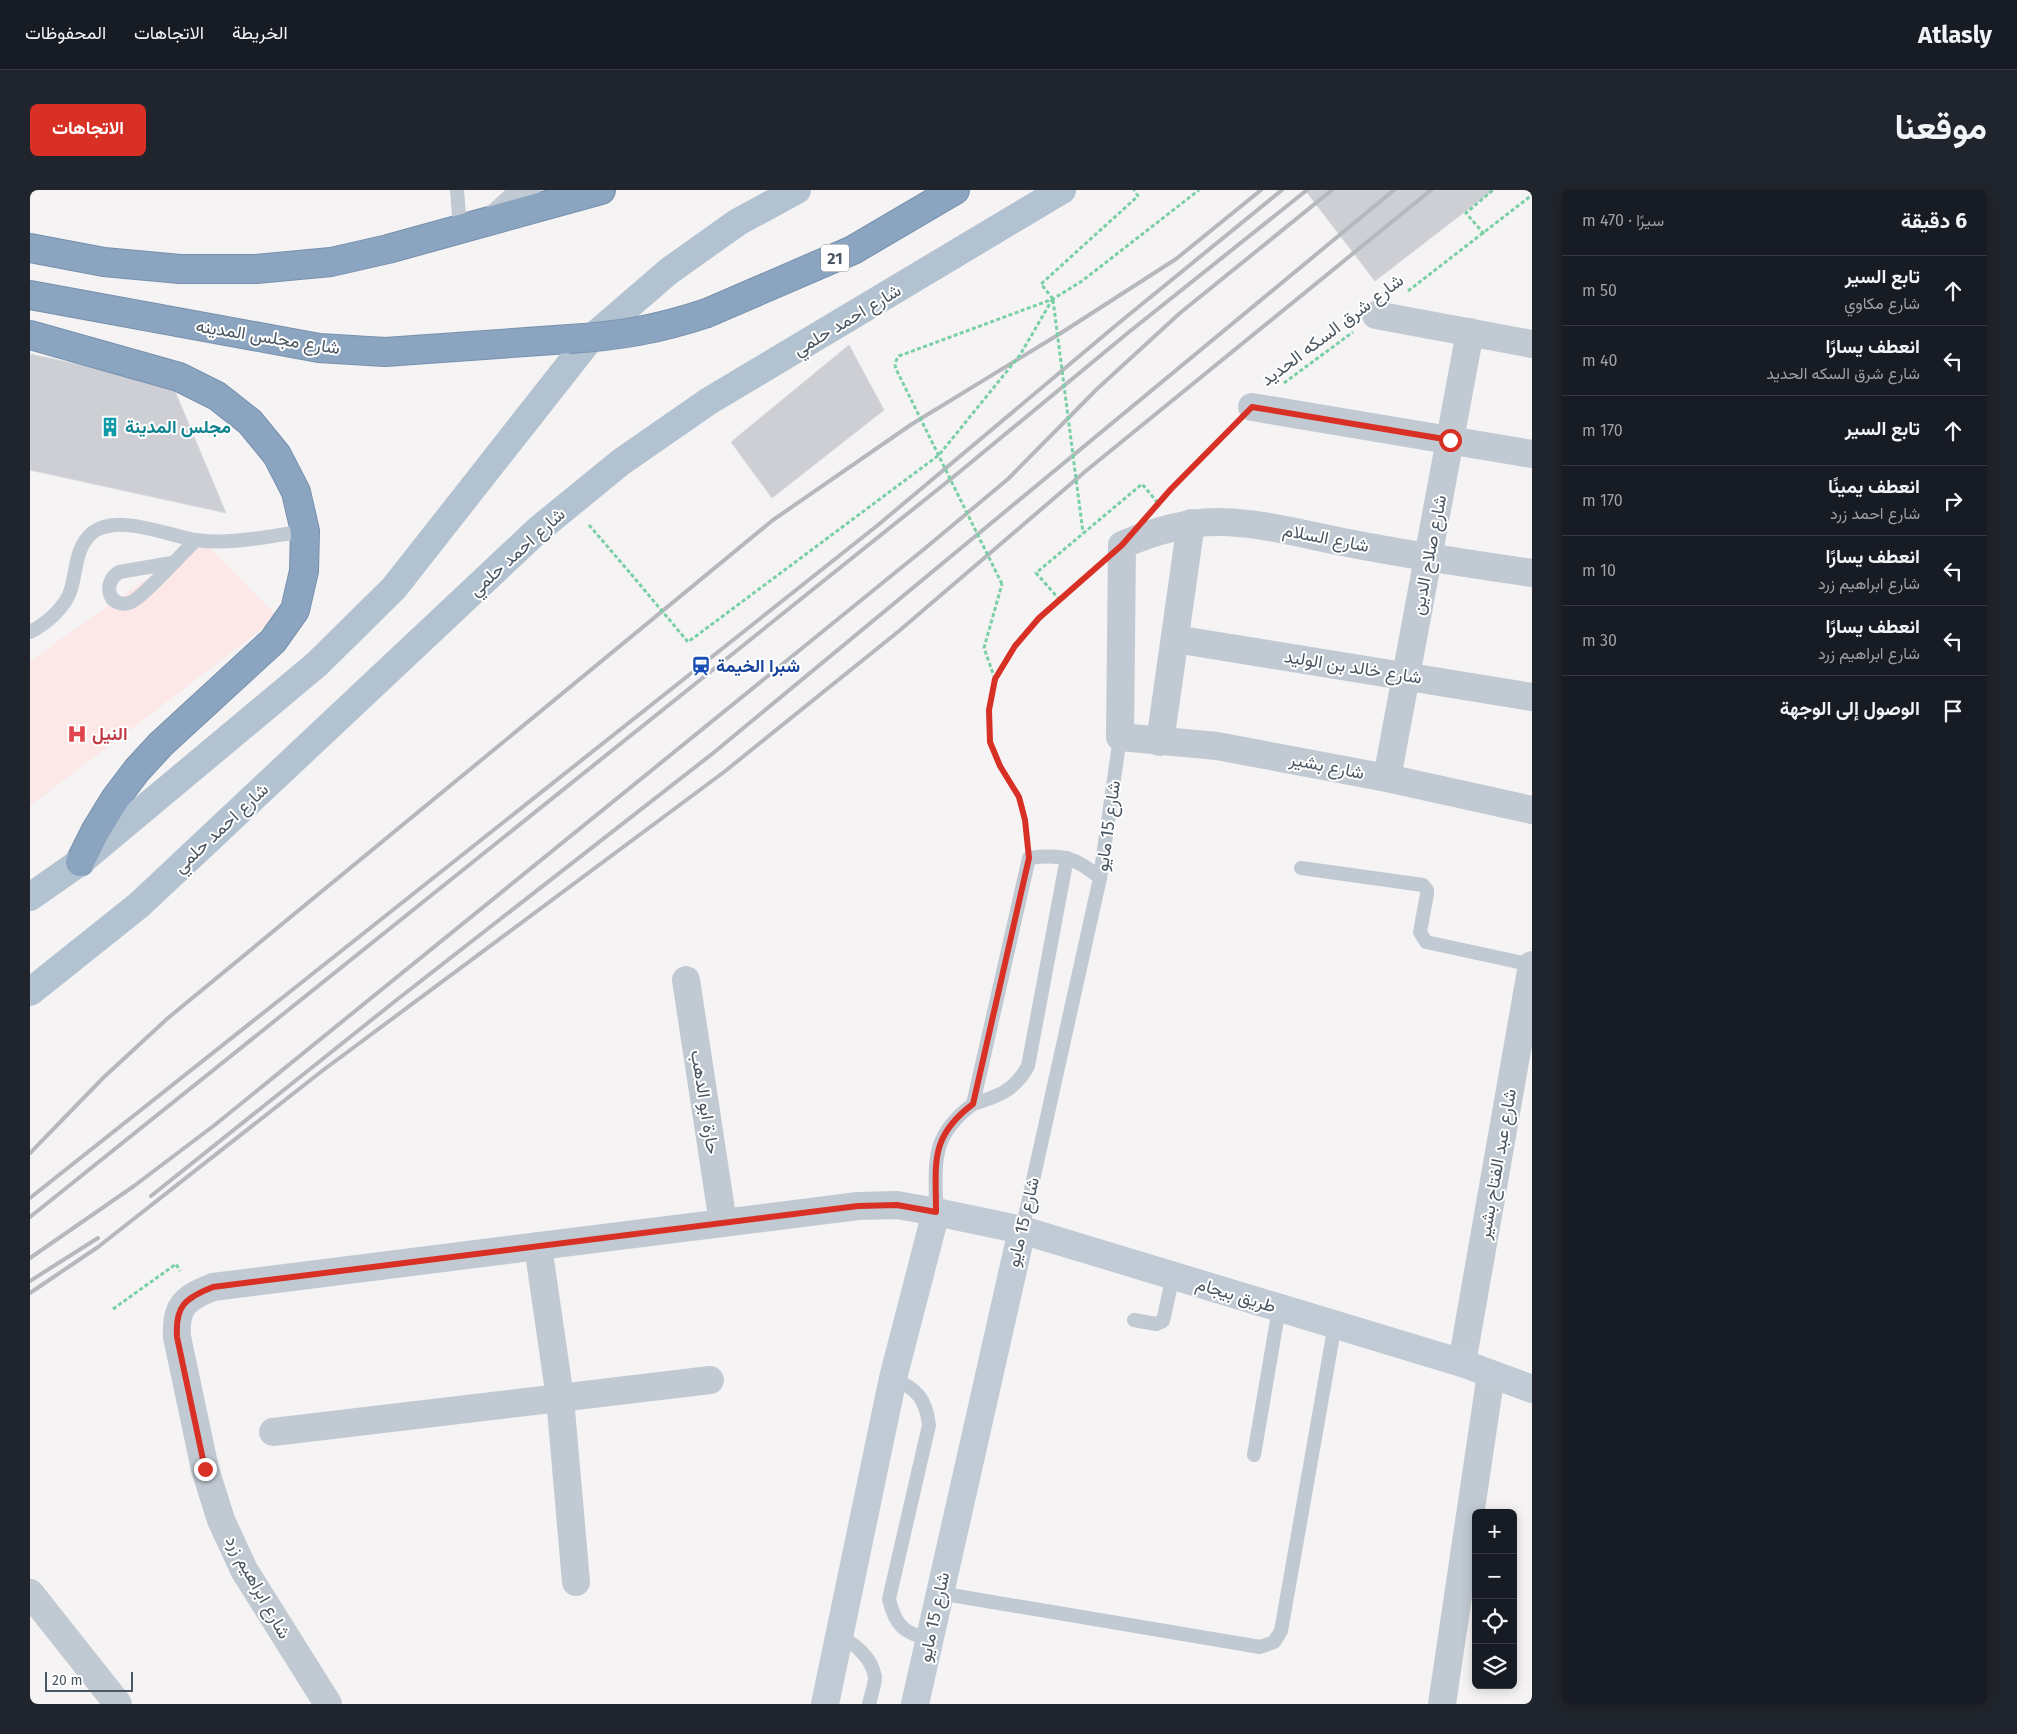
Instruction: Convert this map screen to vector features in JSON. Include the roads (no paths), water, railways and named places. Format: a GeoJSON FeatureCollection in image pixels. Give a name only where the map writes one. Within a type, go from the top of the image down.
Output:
{"type":"FeatureCollection","features":[{"type":"Feature","properties":{"kind":"highway"},"geometry":{"type":"LineString","coordinates":[[30,248],[104,262],[180,269],[256,269],[331,262],[601,190]]}},
{"type":"Feature","properties":{"kind":"highway","name":"شارع مجلس المدينه"},"geometry":{"type":"LineString","coordinates":[[30,295],[319,348],[385,352],[604,337],[674,324],[707,312],[853,250],[955,190]]}},
{"type":"Feature","properties":{"kind":"highway"},"geometry":{"type":"LineString","coordinates":[[30,335],[179,377],[217,396],[250,422],[277,455],[296,492],[305,531],[304,571],[295,610],[273,642],[161,744],[137,770],[114,799],[80,862]]}},
{"type":"Feature","properties":{"kind":"main road"},"geometry":{"type":"LineString","coordinates":[[30,897],[80,862],[317,664],[394,588],[589,340],[669,271],[738,222],[796,190]]}},
{"type":"Feature","properties":{"kind":"main road","name":"شارع احمد حلمي"},"geometry":{"type":"LineString","coordinates":[[30,992],[139,905],[539,529],[622,462],[709,401],[1062,190]]}},
{"type":"Feature","properties":{"kind":"main road"},"geometry":{"type":"LineString","coordinates":[[825,1704],[893,1378],[936,1212]]}},
{"type":"Feature","properties":{"kind":"main road","name":"طريق بيجام"},"geometry":{"type":"LineString","coordinates":[[936,1212],[1022,1230],[1462,1363],[1532,1389]]}},
{"type":"Feature","properties":{"kind":"main road","name":"شارع 15 مايو"},"geometry":{"type":"LineString","coordinates":[[915,1704],[1022,1230]]}},
{"type":"Feature","properties":{"kind":"street"},"geometry":{"type":"LineString","coordinates":[[493,220],[526,190]]}},
{"type":"Feature","properties":{"kind":"street"},"geometry":{"type":"LineString","coordinates":[[1376,315],[1532,344]]}},
{"type":"Feature","properties":{"kind":"street","name":"شارع صلاح الدين"},"geometry":{"type":"LineString","coordinates":[[1387,778],[1470,332]]}},
{"type":"Feature","properties":{"kind":"street"},"geometry":{"type":"LineString","coordinates":[[1252,407],[1532,454]]}},
{"type":"Feature","properties":{"kind":"street"},"geometry":{"type":"LineString","coordinates":[[1160,742],[1192,523]]}},
{"type":"Feature","properties":{"kind":"street","name":"شارع السلام"},"geometry":{"type":"LineString","coordinates":[[1120,737],[1122,545],[1145,535],[1170,527],[1192,523],[1252,524],[1428,558],[1532,573]]}},
{"type":"Feature","properties":{"kind":"street","name":"شارع خالد بن الوليد"},"geometry":{"type":"LineString","coordinates":[[1175,639],[1532,697]]}},
{"type":"Feature","properties":{"kind":"street","name":"شارع بشير"},"geometry":{"type":"LineString","coordinates":[[1120,737],[1217,746],[1387,778],[1532,810]]}},
{"type":"Feature","properties":{"kind":"street","name":"شارع عبد الفتاح بشير"},"geometry":{"type":"LineString","coordinates":[[1462,1363],[1532,965]]}},
{"type":"Feature","properties":{"kind":"street","name":"حارة ابو الدهب"},"geometry":{"type":"LineString","coordinates":[[686,980],[723,1223]]}},
{"type":"Feature","properties":{"kind":"street"},"geometry":{"type":"LineString","coordinates":[[576,1582],[560,1398],[538,1246],[858,1206],[897,1205],[936,1212]]}},
{"type":"Feature","properties":{"kind":"street","name":"شارع ابراهيم زرد"},"geometry":{"type":"LineString","coordinates":[[328,1704],[244,1570],[221,1520],[205,1469],[177,1337],[176,1320],[183,1304],[196,1294],[213,1287],[538,1246]]}},
{"type":"Feature","properties":{"kind":"street"},"geometry":{"type":"LineString","coordinates":[[1442,1704],[1491,1374]]}},
{"type":"Feature","properties":{"kind":"street"},"geometry":{"type":"LineString","coordinates":[[273,1432],[710,1380]]}},
{"type":"Feature","properties":{"kind":"street"},"geometry":{"type":"LineString","coordinates":[[30,1593],[118,1704]]}},
{"type":"Feature","properties":{"kind":"lane"},"geometry":{"type":"LineString","coordinates":[[457,190],[460,229]]}},
{"type":"Feature","properties":{"kind":"lane"},"geometry":{"type":"LineString","coordinates":[[30,632],[49,620],[62,606],[71,591],[79,551],[85,541],[101,528],[120,524],[196,540],[235,541],[305,531]]}},
{"type":"Feature","properties":{"kind":"lane"},"geometry":{"type":"LineString","coordinates":[[172,563],[196,540]]}},
{"type":"Feature","properties":{"kind":"lane","name":"شارع 15 مايو"},"geometry":{"type":"LineString","coordinates":[[1022,1230],[1100,878],[1120,737]]}},
{"type":"Feature","properties":{"kind":"lane"},"geometry":{"type":"LineString","coordinates":[[973,1104],[1029,858],[1048,855],[1068,858],[1083,863],[1100,878]]}},
{"type":"Feature","properties":{"kind":"lane"},"geometry":{"type":"LineString","coordinates":[[936,1212],[936,1153],[943,1137],[953,1122],[973,1104],[1007,1091],[1016,1084],[1028,1066],[1068,858]]}},
{"type":"Feature","properties":{"kind":"lane"},"geometry":{"type":"LineString","coordinates":[[1301,868],[1422,885],[1427,890],[1427,894],[1420,932],[1426,942],[1532,965]]}},
{"type":"Feature","properties":{"kind":"lane"},"geometry":{"type":"LineString","coordinates":[[1134,1320],[1156,1324],[1163,1321],[1173,1276]]}},
{"type":"Feature","properties":{"kind":"lane"},"geometry":{"type":"LineString","coordinates":[[1254,1455],[1279,1308]]}},
{"type":"Feature","properties":{"kind":"lane"},"geometry":{"type":"LineString","coordinates":[[939,1593],[1260,1647],[1274,1642],[1281,1631],[1335,1324]]}},
{"type":"Feature","properties":{"kind":"lane"},"geometry":{"type":"LineString","coordinates":[[893,1378],[910,1386],[920,1397],[927,1410],[929,1425],[889,1599],[893,1614],[902,1628],[914,1636],[930,1640]]}},
{"type":"Feature","properties":{"kind":"lane"},"geometry":{"type":"LineString","coordinates":[[839,1637],[852,1642],[866,1656],[875,1677],[869,1704]]}},
{"type":"Feature","properties":{"kind":"railway"},"geometry":{"type":"LineString","coordinates":[[30,1153],[103,1078],[168,1018],[773,520],[912,424],[1061,333],[1176,259],[1261,190]]}},
{"type":"Feature","properties":{"kind":"railway"},"geometry":{"type":"LineString","coordinates":[[30,1198],[878,525],[1120,322],[1282,190]]}},
{"type":"Feature","properties":{"kind":"railway"},"geometry":{"type":"LineString","coordinates":[[30,1217],[957,474],[1129,332],[1307,190]]}},
{"type":"Feature","properties":{"kind":"railway"},"geometry":{"type":"LineString","coordinates":[[30,1258],[134,1186],[216,1124],[923,550],[1008,479],[1097,389],[1180,313],[1332,190]]}},
{"type":"Feature","properties":{"kind":"railway"},"geometry":{"type":"LineString","coordinates":[[151,1196],[394,1002],[712,754],[1394,190]]}},
{"type":"Feature","properties":{"kind":"railway"},"geometry":{"type":"LineString","coordinates":[[30,1293],[98,1247],[322,1071],[724,772],[899,631],[1087,470],[1431,190]]}},
{"type":"Feature","properties":{"kind":"railway"},"geometry":{"type":"LineString","coordinates":[[30,1281],[98,1238]]}},
{"type":"Feature","properties":{"kind":"place","name":"مجلس المدينة"},"geometry":{"type":"Point","coordinates":[110,427]}},
{"type":"Feature","properties":{"kind":"place","name":"شبرا الخيمة"},"geometry":{"type":"Point","coordinates":[701,666]}},
{"type":"Feature","properties":{"kind":"place","name":"النيل"},"geometry":{"type":"Point","coordinates":[77,734]}}]}
